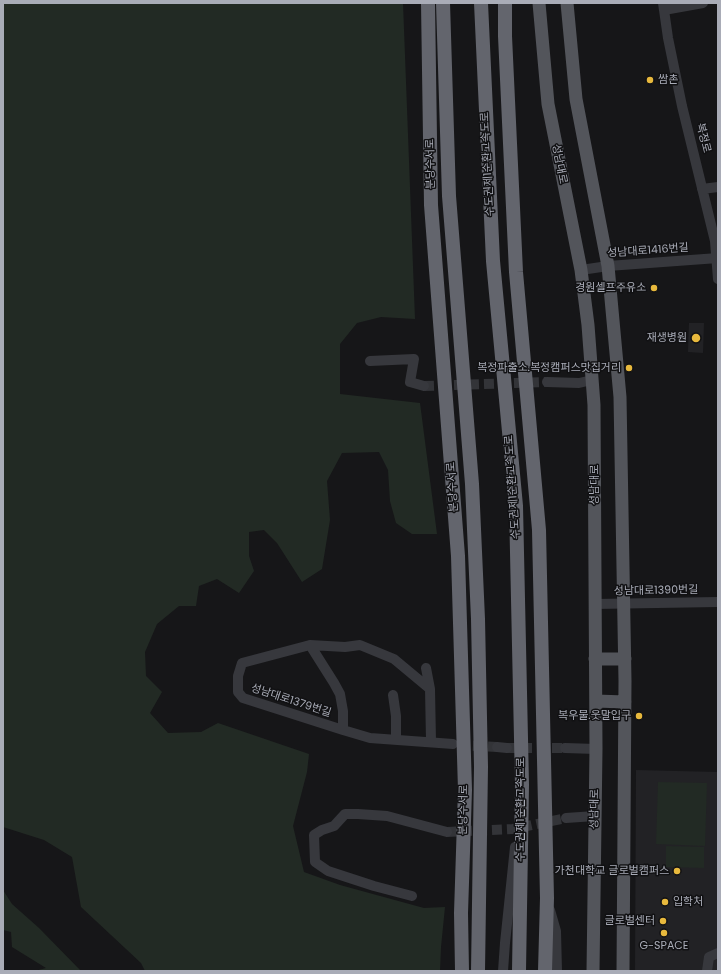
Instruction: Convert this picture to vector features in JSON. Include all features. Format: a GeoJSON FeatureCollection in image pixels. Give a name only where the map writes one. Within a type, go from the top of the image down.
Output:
{"type":"FeatureCollection","features":[{"type":"Feature","properties":{"kind":"highway","name":"분당수서로"},"geometry":{"type":"LineString","coordinates":[[428,3],[432,205],[458,564],[466,790],[461,913],[462,971]]}},
{"type":"Feature","properties":{"kind":"highway","name":"분당수서로"},"geometry":{"type":"LineString","coordinates":[[443,3],[449,196],[472,484],[478,619],[481,767],[478,971]]}},
{"type":"Feature","properties":{"kind":"highway","name":"수도권제1순환고속도로"},"geometry":{"type":"LineString","coordinates":[[481,3],[493,262],[516,506],[522,785],[519,971]]}},
{"type":"Feature","properties":{"kind":"highway","name":"수도권제1순환고속도로"},"geometry":{"type":"LineString","coordinates":[[505,3],[505,36],[516,272],[539,530],[547,898],[545,971]]}},
{"type":"Feature","properties":{"kind":"main road","name":"성남대로"},"geometry":{"type":"LineString","coordinates":[[539,3],[548,104],[581,270],[588,325],[594,405],[596,749],[593,971]]}},
{"type":"Feature","properties":{"kind":"main road"},"geometry":{"type":"LineString","coordinates":[[567,3],[576,99],[608,266],[620,397],[625,659],[623,971]]}},
{"type":"Feature","properties":{"kind":"main road"},"geometry":{"type":"LineString","coordinates":[[595,659],[625,659]]}},
{"type":"Feature","properties":{"kind":"main road"},"geometry":{"type":"LineString","coordinates":[[596,701],[625,702]]}},
{"type":"Feature","properties":{"kind":"street"},"geometry":{"type":"LineString","coordinates":[[664,6],[702,3]]}},
{"type":"Feature","properties":{"kind":"street","name":"복정로"},"geometry":{"type":"LineString","coordinates":[[664,6],[669,45],[718,258],[718,279]]}},
{"type":"Feature","properties":{"kind":"street"},"geometry":{"type":"LineString","coordinates":[[702,189],[718,187]]}},
{"type":"Feature","properties":{"kind":"street","name":"성남대로1416번길"},"geometry":{"type":"LineString","coordinates":[[581,270],[608,266],[718,258]]}},
{"type":"Feature","properties":{"kind":"street"},"geometry":{"type":"LineString","coordinates":[[370,361],[414,359],[410,382],[424,386]]}},
{"type":"Feature","properties":{"kind":"street"},"geometry":{"type":"LineString","coordinates":[[547,382],[579,382],[592,380]]}},
{"type":"Feature","properties":{"kind":"street","name":"성남대로1390번길"},"geometry":{"type":"LineString","coordinates":[[595,604],[718,602]]}},
{"type":"Feature","properties":{"kind":"street","name":"성남대로1379번길"},"geometry":{"type":"LineString","coordinates":[[430,689],[394,659],[360,645],[345,647],[310,646],[280,652],[242,663],[238,676],[238,692],[242,698],[343,730],[370,738],[431,741],[453,744]]}},
{"type":"Feature","properties":{"kind":"street","name":"성남대로1379번길"},"geometry":{"type":"LineString","coordinates":[[310,646],[340,694],[344,711],[343,730]]}},
{"type":"Feature","properties":{"kind":"street"},"geometry":{"type":"LineString","coordinates":[[426,668],[430,689],[431,741]]}},
{"type":"Feature","properties":{"kind":"street"},"geometry":{"type":"LineString","coordinates":[[393,695],[396,716],[396,739]]}},
{"type":"Feature","properties":{"kind":"street"},"geometry":{"type":"LineString","coordinates":[[565,748],[596,749]]}},
{"type":"Feature","properties":{"kind":"street"},"geometry":{"type":"LineString","coordinates":[[503,971],[522,785]]}},
{"type":"Feature","properties":{"kind":"street"},"geometry":{"type":"LineString","coordinates":[[412,896],[374,886],[328,871],[315,862],[314,835],[322,830],[334,826],[345,814],[387,816],[447,832]]}},
{"type":"Feature","properties":{"kind":"street"},"geometry":{"type":"LineString","coordinates":[[566,818],[595,816]]}},
{"type":"Feature","properties":{"kind":"street"},"geometry":{"type":"LineString","coordinates":[[547,898],[556,931],[557,971]]}},
{"type":"Feature","properties":{"kind":"street"},"geometry":{"type":"LineString","coordinates":[[707,971],[709,957],[718,953]]}},
{"type":"Feature","properties":{"kind":"shaded area"},"geometry":{"type":"Polygon","coordinates":[[[3,3],[403,3],[415,319],[381,317],[357,323],[340,344],[340,394],[420,403],[437,534],[412,534],[396,523],[390,501],[388,470],[379,452],[342,453],[327,481],[330,520],[322,569],[302,582],[277,543],[264,530],[249,532],[249,556],[254,571],[239,593],[217,579],[199,586],[196,606],[179,606],[157,624],[145,652],[146,676],[162,692],[150,713],[168,733],[201,732],[218,723],[309,754],[307,772],[293,826],[304,872],[340,885],[424,908],[445,907],[440,971],[145,971],[141,963],[81,907],[72,857],[44,840],[3,827],[3,3]]]}},
{"type":"Feature","properties":{"kind":"shaded area","name":"재생병원"},"geometry":{"type":"Polygon","coordinates":[[[689,323],[704,323],[703,353],[688,352],[689,323]]]}},
{"type":"Feature","properties":{"kind":"shaded area","name":"가천대학교 글로벌캠퍼스"},"geometry":{"type":"Polygon","coordinates":[[[636,770],[718,772],[718,971],[635,971],[636,770]]]}},
{"type":"Feature","properties":{"kind":"shaded area"},"geometry":{"type":"Polygon","coordinates":[[[658,782],[707,783],[705,846],[656,844],[658,782]]]}},
{"type":"Feature","properties":{"kind":"shaded area"},"geometry":{"type":"Polygon","coordinates":[[[666,846],[704,847],[704,868],[666,867],[666,846]]]}},
{"type":"Feature","properties":{"kind":"shaded area"},"geometry":{"type":"Polygon","coordinates":[[[3,890],[12,904],[39,928],[81,971],[35,971],[46,968],[12,947],[11,932],[3,930],[3,890]]]}},
{"type":"Feature","properties":{"kind":"tunnel"},"geometry":{"type":"LineString","coordinates":[[424,386],[547,382]]}},
{"type":"Feature","properties":{"kind":"tunnel"},"geometry":{"type":"LineString","coordinates":[[458,745],[497,747]]}},
{"type":"Feature","properties":{"kind":"tunnel"},"geometry":{"type":"LineString","coordinates":[[507,748],[565,748]]}},
{"type":"Feature","properties":{"kind":"tunnel"},"geometry":{"type":"LineString","coordinates":[[447,832],[513,829],[566,818]]}},
{"type":"Feature","properties":{"kind":"place","name":"쌈촌"},"geometry":{"type":"Point","coordinates":[650,80]}},
{"type":"Feature","properties":{"kind":"place","name":"경원셀프주유소"},"geometry":{"type":"Point","coordinates":[654,288]}},
{"type":"Feature","properties":{"kind":"place","name":"재생병원"},"geometry":{"type":"Point","coordinates":[696,338]}},
{"type":"Feature","properties":{"kind":"place","name":"복정파출소.복정캠퍼스맛집거리"},"geometry":{"type":"Point","coordinates":[629,368]}},
{"type":"Feature","properties":{"kind":"place","name":"복우물.웃말입구"},"geometry":{"type":"Point","coordinates":[639,716]}},
{"type":"Feature","properties":{"kind":"place","name":"가천대학교 글로벌캠퍼스"},"geometry":{"type":"Point","coordinates":[677,871]}},
{"type":"Feature","properties":{"kind":"place","name":"입학처"},"geometry":{"type":"Point","coordinates":[665,902]}},
{"type":"Feature","properties":{"kind":"place","name":"글로벌센터"},"geometry":{"type":"Point","coordinates":[663,921]}},
{"type":"Feature","properties":{"kind":"place","name":"G-SPACE"},"geometry":{"type":"Point","coordinates":[664,933]}}]}
